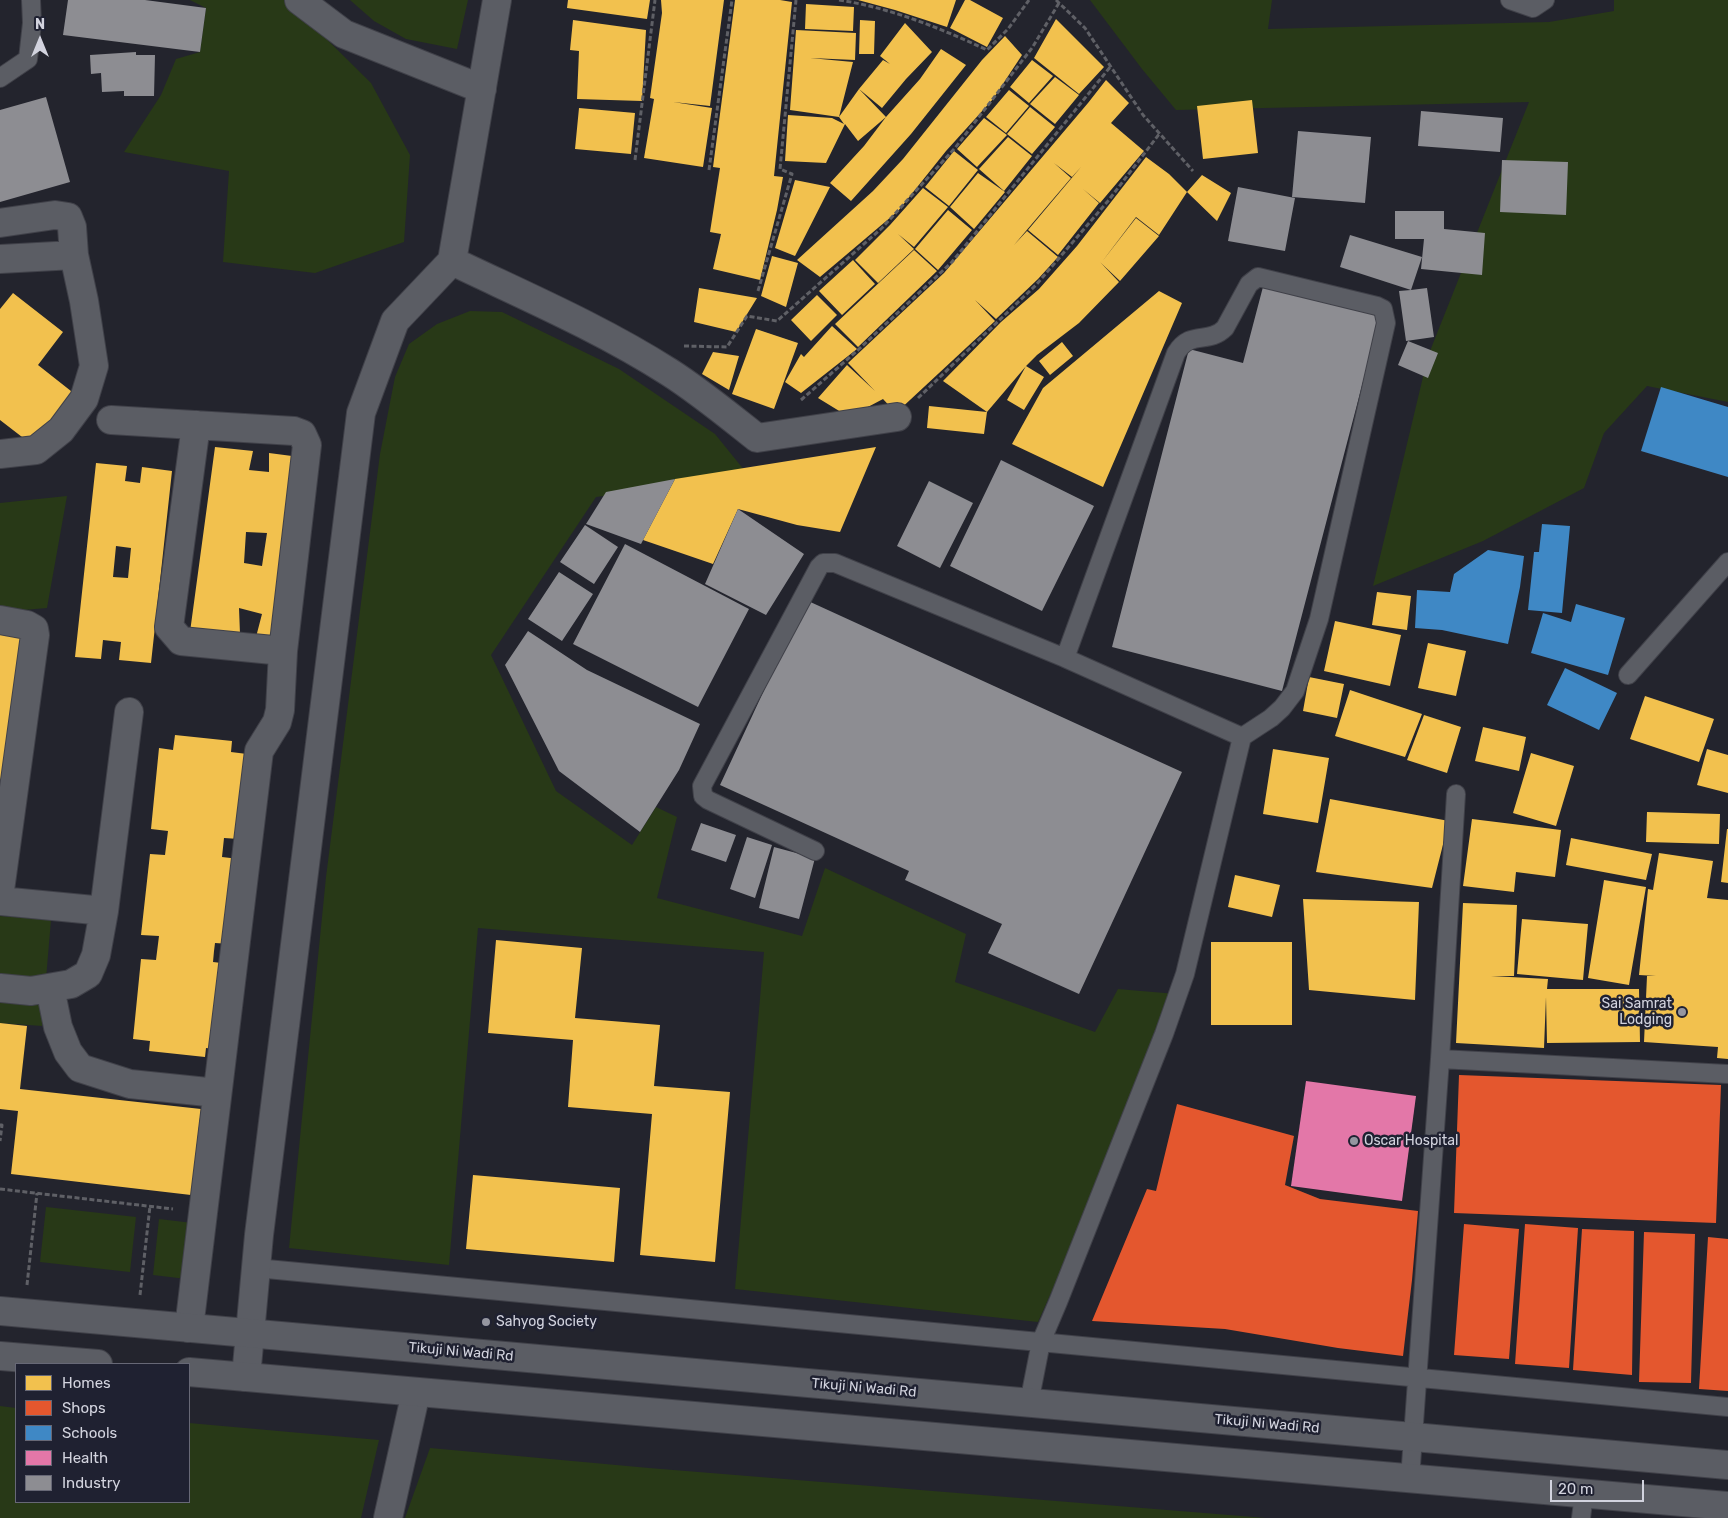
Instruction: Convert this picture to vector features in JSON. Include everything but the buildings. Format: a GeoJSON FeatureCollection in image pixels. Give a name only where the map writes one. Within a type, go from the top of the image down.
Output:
{"type":"FeatureCollection","features":[{"type":"Feature","properties":{"kind":"street"},"geometry":{"type":"LineString","coordinates":[[300,0],[344,34],[482,89]]}},
{"type":"Feature","properties":{"kind":"street"},"geometry":{"type":"LineString","coordinates":[[246,1377],[256,1268],[361,413],[395,320],[452,261],[497,0]]}},
{"type":"Feature","properties":{"kind":"street"},"geometry":{"type":"LineString","coordinates":[[0,223],[55,215],[68,217],[72,227],[74,255],[84,302],[94,366],[84,399],[61,430],[36,450],[0,454]]}},
{"type":"Feature","properties":{"kind":"street"},"geometry":{"type":"LineString","coordinates":[[0,259],[74,255]]}},
{"type":"Feature","properties":{"kind":"street"},"geometry":{"type":"LineString","coordinates":[[452,261],[596,329],[659,366],[757,438],[897,418]]}},
{"type":"Feature","properties":{"kind":"street"},"geometry":{"type":"LineString","coordinates":[[111,420],[294,431],[302,434],[307,445],[284,650],[280,710],[277,722],[258,751],[190,1328]]}},
{"type":"Feature","properties":{"kind":"street"},"geometry":{"type":"LineString","coordinates":[[196,425],[169,627],[181,641],[284,650]]}},
{"type":"Feature","properties":{"kind":"street"},"geometry":{"type":"LineString","coordinates":[[0,620],[27,625],[34,629],[35,635],[0,890]]}},
{"type":"Feature","properties":{"kind":"street"},"geometry":{"type":"LineString","coordinates":[[0,988],[31,991],[50,988],[71,984],[88,974],[96,955],[104,911],[129,712]]}},
{"type":"Feature","properties":{"kind":"street"},"geometry":{"type":"LineString","coordinates":[[0,901],[104,911]]}},
{"type":"Feature","properties":{"kind":"street"},"geometry":{"type":"LineString","coordinates":[[50,988],[58,1028],[68,1052],[80,1068],[130,1084],[217,1093]]}},
{"type":"Feature","properties":{"kind":"street","name":"Tikuji Ni Wadi Rd"},"geometry":{"type":"LineString","coordinates":[[12,1312],[1728,1465]]}},
{"type":"Feature","properties":{"kind":"street"},"geometry":{"type":"LineString","coordinates":[[0,1356],[86,1363]]}},
{"type":"Feature","properties":{"kind":"street"},"geometry":{"type":"LineString","coordinates":[[190,1372],[1410,1479],[1582,1506],[1723,1510]]}},
{"type":"Feature","properties":{"kind":"street"},"geometry":{"type":"LineString","coordinates":[[388,1518],[416,1392]]}},
{"type":"Feature","properties":{"kind":"lane"},"geometry":{"type":"LineString","coordinates":[[0,78],[28,59],[32,23],[31,0]]}},
{"type":"Feature","properties":{"kind":"lane"},"geometry":{"type":"LineString","coordinates":[[1510,0],[1533,8],[1545,0]]}},
{"type":"Feature","properties":{"kind":"lane"},"geometry":{"type":"LineString","coordinates":[[1029,1403],[1041,1342],[1164,1034],[1185,974],[1242,737],[1271,718],[1282,708],[1295,691],[1319,618],[1386,323],[1382,309],[1377,306],[1258,277],[1249,284],[1225,328],[1220,333],[1189,340],[1182,344],[1176,353],[1065,658]]}},
{"type":"Feature","properties":{"kind":"lane"},"geometry":{"type":"LineString","coordinates":[[1628,675],[1728,562]]}},
{"type":"Feature","properties":{"kind":"lane"},"geometry":{"type":"LineString","coordinates":[[815,851],[708,800],[703,796],[702,786],[819,567],[823,563],[835,563],[1065,658],[1242,737]]}},
{"type":"Feature","properties":{"kind":"lane"},"geometry":{"type":"LineString","coordinates":[[1410,1479],[1440,1059],[1456,794]]}},
{"type":"Feature","properties":{"kind":"lane"},"geometry":{"type":"LineString","coordinates":[[1440,1059],[1728,1074]]}},
{"type":"Feature","properties":{"kind":"lane"},"geometry":{"type":"LineString","coordinates":[[256,1268],[1728,1407]]}},
{"type":"Feature","properties":{"kind":"path"},"geometry":{"type":"LineString","coordinates":[[635,160],[655,0]]}},
{"type":"Feature","properties":{"kind":"path"},"geometry":{"type":"LineString","coordinates":[[709,170],[732,0]]}},
{"type":"Feature","properties":{"kind":"path"},"geometry":{"type":"LineString","coordinates":[[758,291],[792,174],[780,169],[796,0]]}},
{"type":"Feature","properties":{"kind":"path"},"geometry":{"type":"LineString","coordinates":[[839,0],[878,7],[947,31],[987,50],[1008,29],[1029,0]]}},
{"type":"Feature","properties":{"kind":"path"},"geometry":{"type":"LineString","coordinates":[[659,366],[673,346],[727,347],[747,316],[777,321],[882,228],[956,148],[1032,48],[1057,1],[1085,28],[1143,115],[1193,171]]}},
{"type":"Feature","properties":{"kind":"path"},"geometry":{"type":"LineString","coordinates":[[800,400],[858,350],[952,262],[1111,66]]}},
{"type":"Feature","properties":{"kind":"path"},"geometry":{"type":"LineString","coordinates":[[897,418],[1036,285],[1108,201],[1160,133]]}},
{"type":"Feature","properties":{"kind":"path"},"geometry":{"type":"LineString","coordinates":[[0,1125],[2,1125],[0,1141]]}},
{"type":"Feature","properties":{"kind":"path"},"geometry":{"type":"LineString","coordinates":[[0,1189],[203,1212]]}},
{"type":"Feature","properties":{"kind":"path"},"geometry":{"type":"LineString","coordinates":[[12,1312],[37,1194]]}},
{"type":"Feature","properties":{"kind":"path"},"geometry":{"type":"LineString","coordinates":[[137,1323],[150,1206]]}},
{"type":"Feature","properties":{"kind":"green space"},"geometry":{"type":"Polygon","coordinates":[[[190,0],[287,0],[371,83],[410,155],[404,242],[315,273],[223,262],[229,171],[124,152],[161,95],[176,59],[200,52],[206,8],[190,0]]]}},
{"type":"Feature","properties":{"kind":"green space"},"geometry":{"type":"Polygon","coordinates":[[[350,0],[468,0],[457,49],[406,39],[374,21],[350,0]]]}},
{"type":"Feature","properties":{"kind":"green space"},"geometry":{"type":"Polygon","coordinates":[[[1090,0],[1272,0],[1268,29],[1549,22],[1614,11],[1614,0],[1728,0],[1728,402],[1647,386],[1604,433],[1584,488],[1483,541],[1373,586],[1428,356],[1529,102],[1176,110],[1142,69],[1090,0]]]}},
{"type":"Feature","properties":{"kind":"green space"},"geometry":{"type":"Polygon","coordinates":[[[470,311],[502,312],[619,369],[715,434],[749,476],[596,497],[491,655],[556,791],[632,845],[656,807],[677,817],[657,898],[802,936],[825,868],[966,934],[955,982],[1095,1032],[1118,989],[1176,994],[1156,1058],[1038,1322],[735,1289],[764,952],[478,928],[449,1265],[289,1248],[326,877],[380,454],[395,377],[409,344],[437,324],[470,311]]]}},
{"type":"Feature","properties":{"kind":"green space"},"geometry":{"type":"Polygon","coordinates":[[[67,496],[47,608],[0,612],[0,503],[67,496]]]}},
{"type":"Feature","properties":{"kind":"green space"},"geometry":{"type":"Polygon","coordinates":[[[0,916],[51,920],[42,1026],[0,1023],[0,916]]]}},
{"type":"Feature","properties":{"kind":"green space"},"geometry":{"type":"Polygon","coordinates":[[[46,1207],[136,1217],[130,1272],[40,1262],[46,1207]]]}},
{"type":"Feature","properties":{"kind":"green space"},"geometry":{"type":"Polygon","coordinates":[[[159,1219],[201,1224],[195,1280],[153,1275],[159,1219]]]}},
{"type":"Feature","properties":{"kind":"green space"},"geometry":{"type":"Polygon","coordinates":[[[0,1406],[15,1408],[15,1503],[190,1503],[190,1423],[379,1440],[361,1518],[0,1518],[0,1406]]]}},
{"type":"Feature","properties":{"kind":"green space"},"geometry":{"type":"Polygon","coordinates":[[[430,1448],[649,1468],[1266,1518],[405,1518],[430,1448]]]}},
{"type":"Feature","properties":{"kind":"place","name":"Sai Samrat Lodging"},"geometry":{"type":"Point","coordinates":[1682,1012]}},
{"type":"Feature","properties":{"kind":"place","name":"Oscar Hospital"},"geometry":{"type":"Point","coordinates":[1354,1141]}},
{"type":"Feature","properties":{"kind":"place","name":"Sahyog Society"},"geometry":{"type":"Point","coordinates":[486,1322]}}]}
